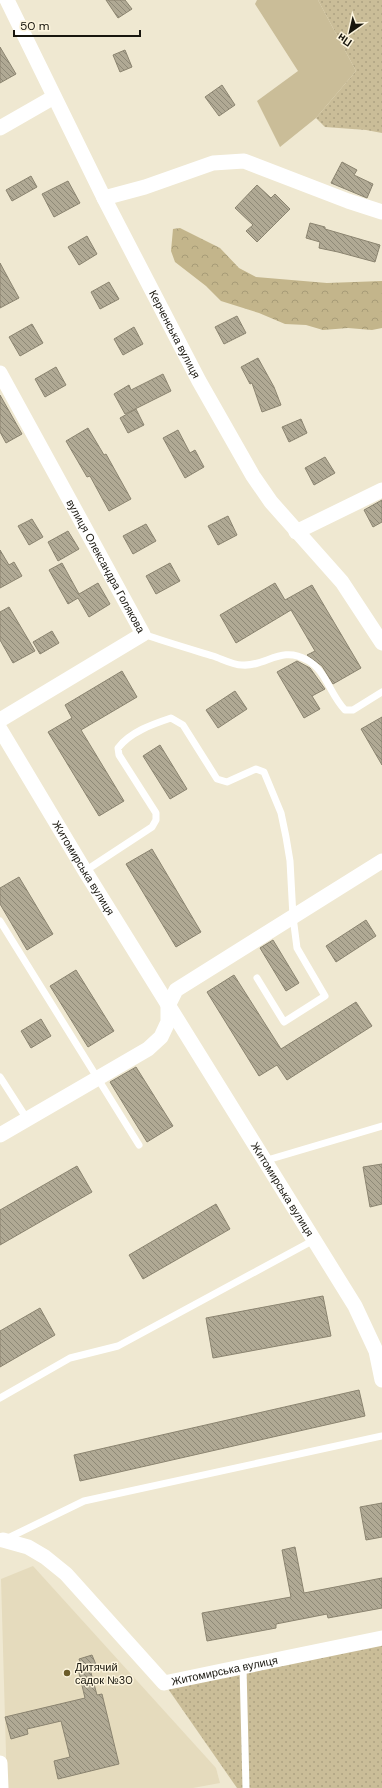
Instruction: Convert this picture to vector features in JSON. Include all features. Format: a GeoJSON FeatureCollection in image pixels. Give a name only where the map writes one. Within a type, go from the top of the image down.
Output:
{"type":"FeatureCollection","features":[{"type":"Feature","properties":{"kind":"street","name":"Керченська вулиця"},"geometry":{"type":"LineString","coordinates":[[7,0],[104,198],[199,381],[252,476],[296,532],[342,582],[382,642]]}},
{"type":"Feature","properties":{"kind":"street"},"geometry":{"type":"LineString","coordinates":[[0,128],[54,97]]}},
{"type":"Feature","properties":{"kind":"street"},"geometry":{"type":"LineString","coordinates":[[104,198],[145,187],[213,163],[244,161],[348,201],[382,212]]}},
{"type":"Feature","properties":{"kind":"street","name":"вулиця Олександра Голякова"},"geometry":{"type":"LineString","coordinates":[[0,373],[143,634],[0,720]]}},
{"type":"Feature","properties":{"kind":"street"},"geometry":{"type":"LineString","coordinates":[[296,532],[382,490]]}},
{"type":"Feature","properties":{"kind":"street","name":"Житомирська вулиця"},"geometry":{"type":"LineString","coordinates":[[0,729],[168,1006],[355,1306],[376,1351],[382,1380]]}},
{"type":"Feature","properties":{"kind":"street"},"geometry":{"type":"LineString","coordinates":[[0,1135],[148,1049],[162,1037],[168,1022],[168,1006],[176,990],[382,861]]}},
{"type":"Feature","properties":{"kind":"street","name":"Житомирська вулиця"},"geometry":{"type":"LineString","coordinates":[[1,1538],[28,1547],[45,1557],[66,1574],[164,1683],[382,1638]]}},
{"type":"Feature","properties":{"kind":"street"},"geometry":{"type":"LineString","coordinates":[[0,1762],[1,1788]]}},
{"type":"Feature","properties":{"kind":"lane"},"geometry":{"type":"LineString","coordinates":[[143,634],[242,665],[263,663],[276,656],[294,655],[306,659],[318,668],[338,703],[345,710],[353,710],[382,692]]}},
{"type":"Feature","properties":{"kind":"lane"},"geometry":{"type":"LineString","coordinates":[[85,871],[152,827],[156,820],[156,814],[119,755],[118,748],[124,740],[155,723],[171,718],[183,725],[217,779],[227,782],[256,769],[264,772],[283,821],[290,861],[293,917],[297,948],[325,996],[284,1022],[257,978]]}},
{"type":"Feature","properties":{"kind":"lane"},"geometry":{"type":"LineString","coordinates":[[0,921],[139,1145]]}},
{"type":"Feature","properties":{"kind":"lane"},"geometry":{"type":"LineString","coordinates":[[0,1077],[26,1119]]}},
{"type":"Feature","properties":{"kind":"lane"},"geometry":{"type":"LineString","coordinates":[[264,1161],[382,1126]]}},
{"type":"Feature","properties":{"kind":"lane"},"geometry":{"type":"LineString","coordinates":[[0,1398],[70,1358],[118,1346],[314,1240]]}},
{"type":"Feature","properties":{"kind":"lane"},"geometry":{"type":"LineString","coordinates":[[1,1538],[84,1501],[382,1436]]}},
{"type":"Feature","properties":{"kind":"lane"},"geometry":{"type":"LineString","coordinates":[[243,1667],[246,1788]]}},
{"type":"Feature","properties":{"kind":"shaded area"},"geometry":{"type":"Polygon","coordinates":[[[257,0],[318,0],[356,71],[316,118],[280,147],[257,101],[298,71],[255,4],[257,0]]]}},
{"type":"Feature","properties":{"kind":"shaded area"},"geometry":{"type":"Polygon","coordinates":[[[318,0],[382,0],[382,133],[366,130],[325,127],[316,118],[356,71],[318,0]]]}},
{"type":"Feature","properties":{"kind":"shaded area","name":"Дитячий садок №30"},"geometry":{"type":"Polygon","coordinates":[[[33,1566],[216,1768],[220,1783],[193,1788],[7,1788],[1,1579],[33,1566]]]}},
{"type":"Feature","properties":{"kind":"shaded area"},"geometry":{"type":"Polygon","coordinates":[[[382,1638],[382,1788],[237,1788],[164,1683],[382,1638]]]}},
{"type":"Feature","properties":{"kind":"green space"},"geometry":{"type":"Polygon","coordinates":[[[180,228],[220,248],[239,268],[256,277],[327,283],[382,281],[382,328],[372,330],[348,328],[323,330],[306,325],[285,324],[259,313],[221,301],[206,286],[175,262],[171,251],[173,229],[180,228]]]}},
{"type":"Feature","properties":{"kind":"building"},"geometry":{"type":"Polygon","coordinates":[[[106,0],[125,0],[132,9],[118,18],[106,0]]]}},
{"type":"Feature","properties":{"kind":"building"},"geometry":{"type":"Polygon","coordinates":[[[0,47],[16,74],[0,83],[0,47]]]}},
{"type":"Feature","properties":{"kind":"building"},"geometry":{"type":"Polygon","coordinates":[[[125,50],[132,67],[120,72],[113,55],[125,50]]]}},
{"type":"Feature","properties":{"kind":"building"},"geometry":{"type":"Polygon","coordinates":[[[222,85],[235,105],[219,116],[205,97],[222,85]]]}},
{"type":"Feature","properties":{"kind":"building"},"geometry":{"type":"Polygon","coordinates":[[[342,162],[357,170],[354,175],[373,184],[367,198],[331,183],[342,162]]]}},
{"type":"Feature","properties":{"kind":"building"},"geometry":{"type":"Polygon","coordinates":[[[31,176],[37,187],[12,201],[6,190],[31,176]]]}},
{"type":"Feature","properties":{"kind":"building"},"geometry":{"type":"Polygon","coordinates":[[[68,181],[80,203],[54,217],[42,194],[68,181]]]}},
{"type":"Feature","properties":{"kind":"building"},"geometry":{"type":"Polygon","coordinates":[[[257,185],[271,198],[275,194],[290,209],[257,242],[246,231],[253,225],[235,208],[257,185]]]}},
{"type":"Feature","properties":{"kind":"building"},"geometry":{"type":"Polygon","coordinates":[[[310,223],[325,227],[325,229],[380,245],[375,262],[319,248],[320,242],[306,238],[310,223]]]}},
{"type":"Feature","properties":{"kind":"building"},"geometry":{"type":"Polygon","coordinates":[[[87,236],[97,254],[79,265],[68,247],[87,236]]]}},
{"type":"Feature","properties":{"kind":"building"},"geometry":{"type":"Polygon","coordinates":[[[0,263],[19,298],[0,308],[0,263]]]}},
{"type":"Feature","properties":{"kind":"building"},"geometry":{"type":"Polygon","coordinates":[[[109,282],[119,299],[100,309],[91,292],[109,282]]]}},
{"type":"Feature","properties":{"kind":"building"},"geometry":{"type":"Polygon","coordinates":[[[237,316],[246,333],[224,344],[215,327],[237,316]]]}},
{"type":"Feature","properties":{"kind":"building"},"geometry":{"type":"Polygon","coordinates":[[[32,324],[43,343],[20,356],[9,337],[32,324]]]}},
{"type":"Feature","properties":{"kind":"building"},"geometry":{"type":"Polygon","coordinates":[[[134,327],[143,344],[123,355],[114,339],[134,327]]]}},
{"type":"Feature","properties":{"kind":"building"},"geometry":{"type":"Polygon","coordinates":[[[258,358],[274,387],[281,405],[262,412],[252,383],[250,384],[241,367],[258,358]]]}},
{"type":"Feature","properties":{"kind":"building"},"geometry":{"type":"Polygon","coordinates":[[[56,367],[66,385],[45,397],[35,379],[56,367]]]}},
{"type":"Feature","properties":{"kind":"building"},"geometry":{"type":"Polygon","coordinates":[[[163,374],[171,391],[125,414],[114,394],[129,385],[131,390],[163,374]]]}},
{"type":"Feature","properties":{"kind":"building"},"geometry":{"type":"Polygon","coordinates":[[[0,395],[22,434],[6,443],[0,432],[0,395]]]}},
{"type":"Feature","properties":{"kind":"building"},"geometry":{"type":"Polygon","coordinates":[[[136,409],[144,425],[128,433],[120,418],[136,409]]]}},
{"type":"Feature","properties":{"kind":"building"},"geometry":{"type":"Polygon","coordinates":[[[301,419],[307,433],[289,442],[282,427],[301,419]]]}},
{"type":"Feature","properties":{"kind":"building"},"geometry":{"type":"Polygon","coordinates":[[[88,428],[104,455],[106,454],[131,499],[109,511],[90,476],[87,477],[66,441],[88,428]]]}},
{"type":"Feature","properties":{"kind":"building"},"geometry":{"type":"Polygon","coordinates":[[[178,430],[190,453],[195,450],[204,467],[185,478],[163,438],[178,430]]]}},
{"type":"Feature","properties":{"kind":"building"},"geometry":{"type":"Polygon","coordinates":[[[325,457],[335,473],[314,485],[305,468],[325,457]]]}},
{"type":"Feature","properties":{"kind":"building"},"geometry":{"type":"Polygon","coordinates":[[[382,500],[382,522],[373,527],[364,510],[382,500]]]}},
{"type":"Feature","properties":{"kind":"building"},"geometry":{"type":"Polygon","coordinates":[[[228,516],[237,535],[218,545],[208,526],[228,516]]]}},
{"type":"Feature","properties":{"kind":"building"},"geometry":{"type":"Polygon","coordinates":[[[32,519],[43,537],[29,545],[18,526],[32,519]]]}},
{"type":"Feature","properties":{"kind":"building"},"geometry":{"type":"Polygon","coordinates":[[[146,524],[156,541],[133,554],[123,536],[146,524]]]}},
{"type":"Feature","properties":{"kind":"building"},"geometry":{"type":"Polygon","coordinates":[[[68,531],[79,549],[58,561],[48,542],[68,531]]]}},
{"type":"Feature","properties":{"kind":"building"},"geometry":{"type":"Polygon","coordinates":[[[0,550],[9,565],[14,562],[22,576],[0,588],[0,550]]]}},
{"type":"Feature","properties":{"kind":"building"},"geometry":{"type":"Polygon","coordinates":[[[62,563],[79,594],[98,583],[110,604],[89,617],[78,598],[68,604],[49,570],[62,563]]]}},
{"type":"Feature","properties":{"kind":"building"},"geometry":{"type":"Polygon","coordinates":[[[170,563],[180,581],[156,594],[146,576],[170,563]]]}},
{"type":"Feature","properties":{"kind":"building"},"geometry":{"type":"Polygon","coordinates":[[[275,583],[285,600],[312,585],[361,668],[333,684],[322,666],[307,655],[315,651],[291,610],[236,643],[220,615],[275,583]]]}},
{"type":"Feature","properties":{"kind":"building"},"geometry":{"type":"Polygon","coordinates":[[[9,607],[35,651],[13,663],[0,640],[0,612],[9,607]]]}},
{"type":"Feature","properties":{"kind":"building"},"geometry":{"type":"Polygon","coordinates":[[[52,631],[59,643],[40,654],[33,642],[52,631]]]}},
{"type":"Feature","properties":{"kind":"building"},"geometry":{"type":"Polygon","coordinates":[[[297,661],[310,668],[325,689],[312,696],[320,709],[304,718],[277,672],[297,661]]]}},
{"type":"Feature","properties":{"kind":"building"},"geometry":{"type":"Polygon","coordinates":[[[122,671],[137,697],[81,730],[124,801],[99,816],[48,732],[72,718],[65,705],[122,671]]]}},
{"type":"Feature","properties":{"kind":"building"},"geometry":{"type":"Polygon","coordinates":[[[235,691],[247,709],[218,728],[206,710],[235,691]]]}},
{"type":"Feature","properties":{"kind":"building"},"geometry":{"type":"Polygon","coordinates":[[[382,717],[382,765],[361,729],[382,717]]]}},
{"type":"Feature","properties":{"kind":"building"},"geometry":{"type":"Polygon","coordinates":[[[160,745],[187,789],[170,799],[143,756],[160,745]]]}},
{"type":"Feature","properties":{"kind":"building"},"geometry":{"type":"Polygon","coordinates":[[[152,849],[201,932],[176,947],[126,864],[152,849]]]}},
{"type":"Feature","properties":{"kind":"building"},"geometry":{"type":"Polygon","coordinates":[[[19,877],[53,934],[27,950],[0,904],[0,888],[19,877]]]}},
{"type":"Feature","properties":{"kind":"building"},"geometry":{"type":"Polygon","coordinates":[[[366,920],[376,936],[336,962],[326,946],[366,920]]]}},
{"type":"Feature","properties":{"kind":"building"},"geometry":{"type":"Polygon","coordinates":[[[273,940],[299,983],[286,991],[260,948],[273,940]]]}},
{"type":"Feature","properties":{"kind":"building"},"geometry":{"type":"Polygon","coordinates":[[[76,970],[114,1031],[88,1047],[50,986],[76,970]]]}},
{"type":"Feature","properties":{"kind":"building"},"geometry":{"type":"Polygon","coordinates":[[[234,975],[281,1049],[356,1002],[372,1026],[287,1080],[277,1065],[259,1076],[207,992],[234,975]]]}},
{"type":"Feature","properties":{"kind":"building"},"geometry":{"type":"Polygon","coordinates":[[[41,1019],[51,1036],[31,1048],[21,1031],[41,1019]]]}},
{"type":"Feature","properties":{"kind":"building"},"geometry":{"type":"Polygon","coordinates":[[[136,1067],[173,1126],[147,1142],[110,1082],[136,1067]]]}},
{"type":"Feature","properties":{"kind":"building"},"geometry":{"type":"Polygon","coordinates":[[[382,1164],[382,1204],[370,1207],[363,1167],[382,1164]]]}},
{"type":"Feature","properties":{"kind":"building"},"geometry":{"type":"Polygon","coordinates":[[[77,1166],[92,1192],[0,1245],[0,1210],[77,1166]]]}},
{"type":"Feature","properties":{"kind":"building"},"geometry":{"type":"Polygon","coordinates":[[[216,1204],[230,1229],[143,1279],[129,1255],[216,1204]]]}},
{"type":"Feature","properties":{"kind":"building"},"geometry":{"type":"Polygon","coordinates":[[[323,1296],[331,1336],[213,1358],[206,1318],[323,1296]]]}},
{"type":"Feature","properties":{"kind":"building"},"geometry":{"type":"Polygon","coordinates":[[[40,1308],[55,1335],[0,1367],[0,1331],[40,1308]]]}},
{"type":"Feature","properties":{"kind":"building"},"geometry":{"type":"Polygon","coordinates":[[[359,1390],[365,1416],[80,1481],[74,1455],[359,1390]]]}},
{"type":"Feature","properties":{"kind":"building"},"geometry":{"type":"Polygon","coordinates":[[[382,1503],[382,1537],[366,1540],[360,1507],[382,1503]]]}},
{"type":"Feature","properties":{"kind":"building"},"geometry":{"type":"Polygon","coordinates":[[[295,1547],[304,1593],[382,1578],[382,1608],[328,1618],[327,1614],[276,1624],[276,1628],[207,1641],[202,1613],[291,1597],[282,1550],[295,1547]]]}},
{"type":"Feature","properties":{"kind":"building"},"geometry":{"type":"Polygon","coordinates":[[[92,1655],[97,1667],[90,1669],[97,1695],[102,1694],[119,1764],[58,1779],[54,1761],[70,1757],[61,1721],[27,1729],[28,1734],[11,1739],[5,1717],[85,1698],[78,1669],[82,1668],[79,1659],[92,1655]]]}},
{"type":"Feature","properties":{"kind":"place","name":"Дитячий садок №30"},"geometry":{"type":"Point","coordinates":[67,1673]}}]}
